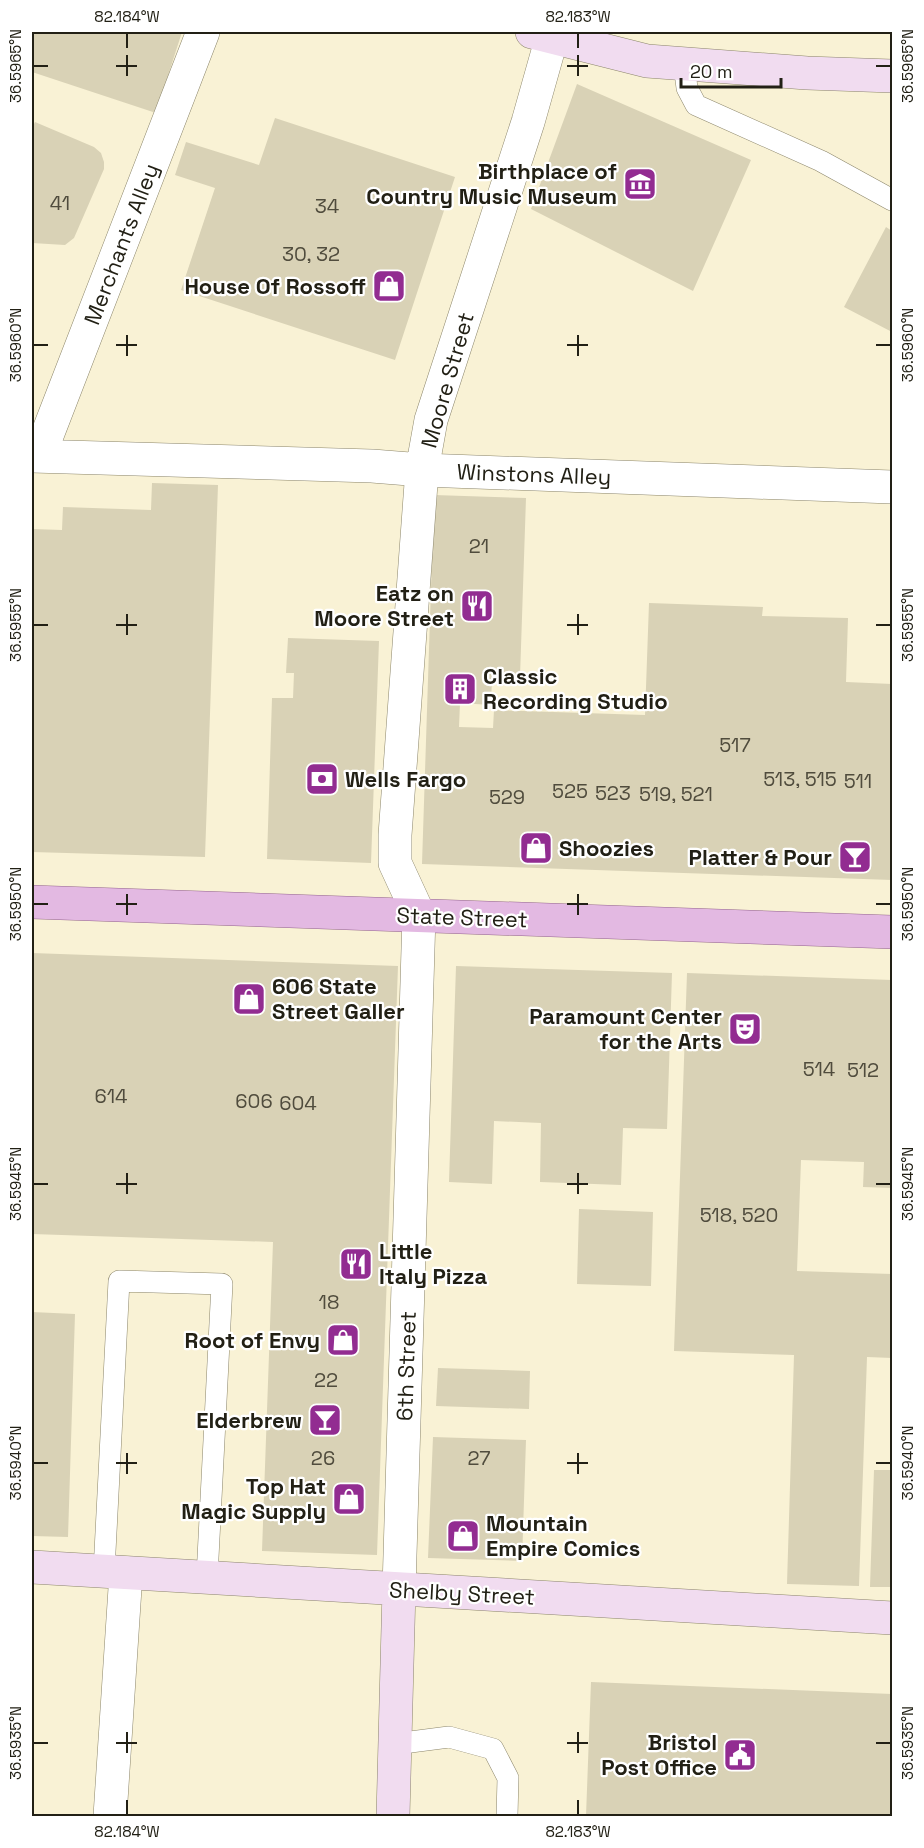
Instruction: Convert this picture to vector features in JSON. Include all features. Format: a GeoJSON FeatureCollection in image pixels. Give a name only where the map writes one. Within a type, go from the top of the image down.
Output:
{"type":"FeatureCollection","features":[{"type":"Feature","properties":{"kind":"main road","name":"State Street"},"geometry":{"type":"LineString","coordinates":[[32,902],[892,932]]}},
{"type":"Feature","properties":{"kind":"street","name":"Merchants Alley"},"geometry":{"type":"LineString","coordinates":[[35,456],[202,32]]}},
{"type":"Feature","properties":{"kind":"street"},"geometry":{"type":"LineString","coordinates":[[546,33],[647,61],[807,74],[892,76]]}},
{"type":"Feature","properties":{"kind":"street","name":"Moore Street"},"geometry":{"type":"LineString","coordinates":[[419,915],[395,863],[422,470],[431,420],[528,122],[546,33]]}},
{"type":"Feature","properties":{"kind":"street","name":"Winstons Alley"},"geometry":{"type":"LineString","coordinates":[[35,456],[372,466],[422,470],[892,487]]}},
{"type":"Feature","properties":{"kind":"street","name":"6th Street"},"geometry":{"type":"LineString","coordinates":[[393,1816],[419,915]]}},
{"type":"Feature","properties":{"kind":"street","name":"Shelby Street"},"geometry":{"type":"LineString","coordinates":[[32,1567],[892,1618]]}},
{"type":"Feature","properties":{"kind":"street"},"geometry":{"type":"LineString","coordinates":[[110,1816],[115,1572]]}},
{"type":"Feature","properties":{"kind":"lane"},"geometry":{"type":"LineString","coordinates":[[684,64],[687,88],[696,105],[821,161],[892,200]]}},
{"type":"Feature","properties":{"kind":"lane"},"geometry":{"type":"LineString","coordinates":[[115,1572],[119,1281],[222,1284],[207,1577]]}},
{"type":"Feature","properties":{"kind":"lane"},"geometry":{"type":"LineString","coordinates":[[395,1744],[449,1737],[493,1749],[508,1778],[507,1816]]}},
{"type":"Feature","properties":{"kind":"building"},"geometry":{"type":"Polygon","coordinates":[[[35,32],[182,32],[156,113],[32,72],[32,39],[35,32]]]}},
{"type":"Feature","properties":{"kind":"building","name":"Birthplace of Country Music Museum"},"geometry":{"type":"Polygon","coordinates":[[[577,84],[751,160],[693,291],[531,209],[577,84]]]}},
{"type":"Feature","properties":{"kind":"building"},"geometry":{"type":"Polygon","coordinates":[[[275,118],[455,177],[395,360],[181,290],[215,188],[175,175],[186,142],[259,165],[275,118]]]}},
{"type":"Feature","properties":{"kind":"building"},"geometry":{"type":"Polygon","coordinates":[[[35,122],[94,147],[101,153],[104,162],[104,169],[74,238],[65,245],[32,243],[32,128],[35,122]]]}},
{"type":"Feature","properties":{"kind":"building"},"geometry":{"type":"Polygon","coordinates":[[[886,227],[892,231],[892,332],[844,307],[886,227]]]}},
{"type":"Feature","properties":{"kind":"building"},"geometry":{"type":"Polygon","coordinates":[[[152,483],[218,485],[205,857],[32,852],[32,529],[62,530],[63,507],[151,510],[152,483]]]}},
{"type":"Feature","properties":{"kind":"building"},"geometry":{"type":"Polygon","coordinates":[[[434,495],[526,498],[520,677],[492,676],[491,705],[460,703],[459,727],[493,728],[494,710],[645,715],[649,603],[763,607],[762,616],[848,618],[846,682],[892,684],[892,880],[422,864],[434,495]]]}},
{"type":"Feature","properties":{"kind":"building","name":"Wells Fargo"},"geometry":{"type":"Polygon","coordinates":[[[288,638],[379,641],[371,863],[267,859],[272,698],[293,698],[294,673],[286,673],[288,638]]]}},
{"type":"Feature","properties":{"kind":"building"},"geometry":{"type":"Polygon","coordinates":[[[32,953],[398,966],[377,1555],[262,1551],[273,1242],[32,1234],[32,953]]]}},
{"type":"Feature","properties":{"kind":"building"},"geometry":{"type":"Polygon","coordinates":[[[456,966],[672,973],[667,1129],[623,1128],[621,1185],[540,1182],[541,1123],[494,1121],[492,1184],[449,1182],[456,966]]]}},
{"type":"Feature","properties":{"kind":"building"},"geometry":{"type":"Polygon","coordinates":[[[687,973],[892,980],[892,1188],[863,1187],[864,1162],[801,1160],[797,1271],[892,1274],[892,1358],[867,1357],[859,1586],[787,1584],[794,1355],[674,1351],[687,973]]]}},
{"type":"Feature","properties":{"kind":"building"},"geometry":{"type":"Polygon","coordinates":[[[579,1209],[653,1212],[651,1286],[577,1284],[579,1209]]]}},
{"type":"Feature","properties":{"kind":"building"},"geometry":{"type":"Polygon","coordinates":[[[32,1312],[75,1314],[68,1537],[32,1536],[32,1312]]]}},
{"type":"Feature","properties":{"kind":"building"},"geometry":{"type":"Polygon","coordinates":[[[438,1368],[530,1371],[529,1409],[436,1406],[438,1368]]]}},
{"type":"Feature","properties":{"kind":"building"},"geometry":{"type":"Polygon","coordinates":[[[433,1437],[526,1440],[522,1561],[428,1558],[433,1437]]]}},
{"type":"Feature","properties":{"kind":"building"},"geometry":{"type":"Polygon","coordinates":[[[874,1470],[892,1470],[892,1587],[870,1587],[874,1470]]]}},
{"type":"Feature","properties":{"kind":"building","name":"Bristol Post Office"},"geometry":{"type":"Polygon","coordinates":[[[591,1682],[892,1694],[892,1816],[586,1816],[591,1682]]]}},
{"type":"Feature","properties":{"kind":"place","name":"Birthplace of Country Music Museum"},"geometry":{"type":"Point","coordinates":[640,184]}},
{"type":"Feature","properties":{"kind":"place","name":"House Of Rossoff"},"geometry":{"type":"Point","coordinates":[389,286]}},
{"type":"Feature","properties":{"kind":"place","name":"Eatz on Moore Street"},"geometry":{"type":"Point","coordinates":[477,606]}},
{"type":"Feature","properties":{"kind":"place","name":"Classic Recording Studio"},"geometry":{"type":"Point","coordinates":[460,689]}},
{"type":"Feature","properties":{"kind":"place","name":"Wells Fargo"},"geometry":{"type":"Point","coordinates":[322,779]}},
{"type":"Feature","properties":{"kind":"place","name":"Shoozies"},"geometry":{"type":"Point","coordinates":[536,848]}},
{"type":"Feature","properties":{"kind":"place","name":"Platter & Pour"},"geometry":{"type":"Point","coordinates":[855,857]}},
{"type":"Feature","properties":{"kind":"place","name":"606 State Street Galler"},"geometry":{"type":"Point","coordinates":[249,999]}},
{"type":"Feature","properties":{"kind":"place","name":"Paramount Center for the Arts"},"geometry":{"type":"Point","coordinates":[745,1029]}},
{"type":"Feature","properties":{"kind":"place","name":"Little Italy Pizza"},"geometry":{"type":"Point","coordinates":[356,1264]}},
{"type":"Feature","properties":{"kind":"place","name":"Root of Envy"},"geometry":{"type":"Point","coordinates":[343,1340]}},
{"type":"Feature","properties":{"kind":"place","name":"Elderbrew"},"geometry":{"type":"Point","coordinates":[325,1420]}},
{"type":"Feature","properties":{"kind":"place","name":"Top Hat Magic Supply"},"geometry":{"type":"Point","coordinates":[349,1499]}},
{"type":"Feature","properties":{"kind":"place","name":"Mountain Empire Comics"},"geometry":{"type":"Point","coordinates":[463,1536]}},
{"type":"Feature","properties":{"kind":"place","name":"Bristol Post Office"},"geometry":{"type":"Point","coordinates":[740,1755]}}]}
